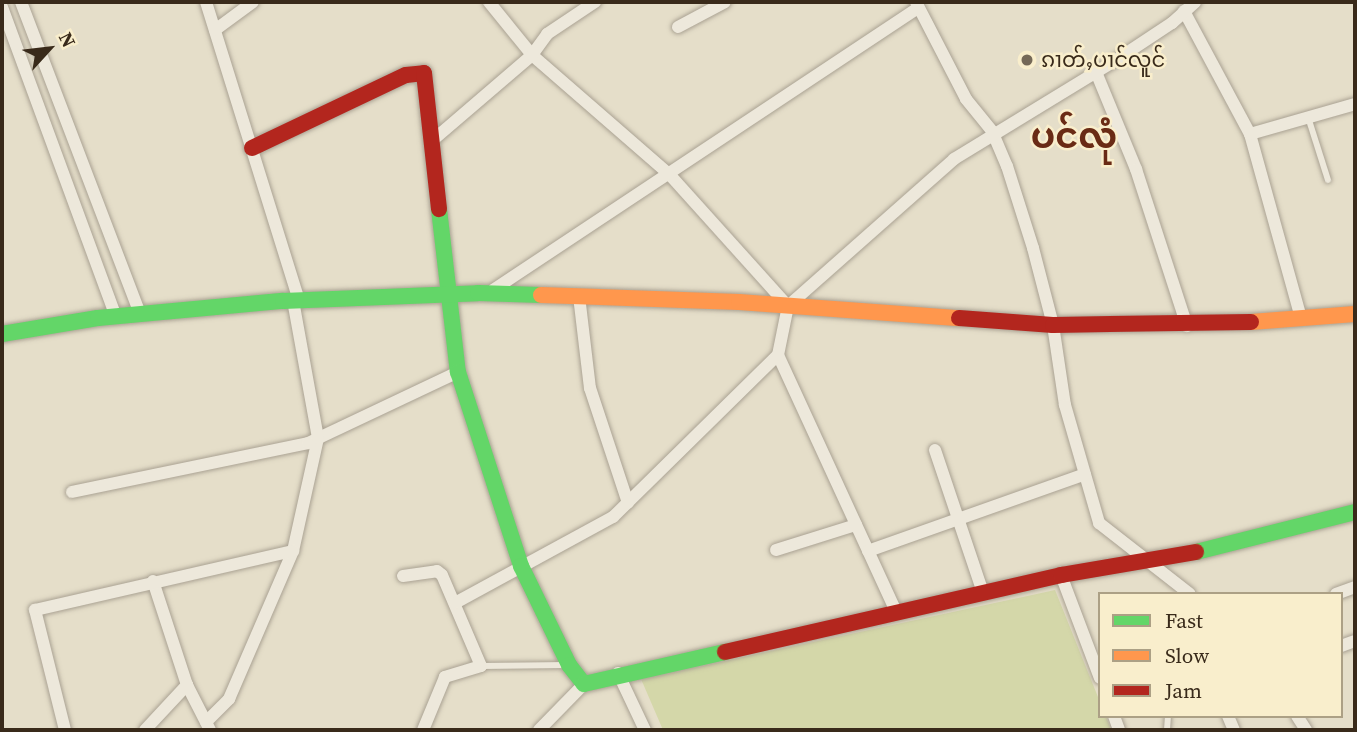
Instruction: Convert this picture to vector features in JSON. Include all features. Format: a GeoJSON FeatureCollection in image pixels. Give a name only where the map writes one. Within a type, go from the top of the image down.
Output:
{"type":"FeatureCollection","features":[{"type":"Feature","properties":{"kind":"main road"},"geometry":{"type":"LineString","coordinates":[[252,148],[418,72],[426,77],[458,372],[520,566],[569,665],[584,684],[618,673],[1061,575],[1228,546],[1355,512]]}},
{"type":"Feature","properties":{"kind":"main road"},"geometry":{"type":"LineString","coordinates":[[2,334],[140,314],[296,301],[488,293],[788,306],[1053,325],[1187,326],[1355,313]]}},
{"type":"Feature","properties":{"kind":"street"},"geometry":{"type":"LineString","coordinates":[[21,2],[140,314]]}},
{"type":"Feature","properties":{"kind":"street"},"geometry":{"type":"LineString","coordinates":[[153,581],[187,685],[208,726],[229,699],[293,551],[318,438],[296,301],[206,2]]}},
{"type":"Feature","properties":{"kind":"street"},"geometry":{"type":"LineString","coordinates":[[215,30],[253,2]]}},
{"type":"Feature","properties":{"kind":"street"},"geometry":{"type":"LineString","coordinates":[[489,2],[532,55],[669,174],[788,306]]}},
{"type":"Feature","properties":{"kind":"street"},"geometry":{"type":"LineString","coordinates":[[433,139],[532,55],[547,34],[595,2]]}},
{"type":"Feature","properties":{"kind":"street"},"geometry":{"type":"LineString","coordinates":[[678,27],[725,2]]}},
{"type":"Feature","properties":{"kind":"street"},"geometry":{"type":"LineString","coordinates":[[488,293],[917,5],[966,99],[992,131],[1033,248],[1053,325],[1065,405],[1102,529],[1188,592]]}},
{"type":"Feature","properties":{"kind":"street"},"geometry":{"type":"LineString","coordinates":[[455,603],[613,517],[778,355],[788,306],[954,159],[992,131],[1096,72],[1191,5],[1251,134],[1301,317]]}},
{"type":"Feature","properties":{"kind":"street"},"geometry":{"type":"LineString","coordinates":[[2,8],[116,317]]}},
{"type":"Feature","properties":{"kind":"street"},"geometry":{"type":"LineString","coordinates":[[1096,72],[1136,169],[1187,326]]}},
{"type":"Feature","properties":{"kind":"street"},"geometry":{"type":"LineString","coordinates":[[1251,134],[1355,104]]}},
{"type":"Feature","properties":{"kind":"street"},"geometry":{"type":"LineString","coordinates":[[579,296],[590,388],[628,503]]}},
{"type":"Feature","properties":{"kind":"street"},"geometry":{"type":"LineString","coordinates":[[778,355],[896,612]]}},
{"type":"Feature","properties":{"kind":"street"},"geometry":{"type":"LineString","coordinates":[[72,492],[318,438],[458,372]]}},
{"type":"Feature","properties":{"kind":"street"},"geometry":{"type":"LineString","coordinates":[[935,450],[983,593]]}},
{"type":"Feature","properties":{"kind":"street"},"geometry":{"type":"LineString","coordinates":[[868,551],[1085,474]]}},
{"type":"Feature","properties":{"kind":"street"},"geometry":{"type":"LineString","coordinates":[[776,550],[856,525]]}},
{"type":"Feature","properties":{"kind":"street"},"geometry":{"type":"LineString","coordinates":[[65,730],[38,637],[35,610],[293,551]]}},
{"type":"Feature","properties":{"kind":"street"},"geometry":{"type":"LineString","coordinates":[[403,576],[438,571],[455,603],[481,666],[445,677],[423,730]]}},
{"type":"Feature","properties":{"kind":"street"},"geometry":{"type":"LineString","coordinates":[[1061,575],[1098,673]]}},
{"type":"Feature","properties":{"kind":"street"},"geometry":{"type":"LineString","coordinates":[[1174,581],[1178,592]]}},
{"type":"Feature","properties":{"kind":"street"},"geometry":{"type":"LineString","coordinates":[[618,673],[645,730]]}},
{"type":"Feature","properties":{"kind":"street"},"geometry":{"type":"LineString","coordinates":[[540,730],[584,684]]}},
{"type":"Feature","properties":{"kind":"street"},"geometry":{"type":"LineString","coordinates":[[145,730],[187,685]]}},
{"type":"Feature","properties":{"kind":"lane"},"geometry":{"type":"LineString","coordinates":[[1308,117],[1328,180]]}},
{"type":"Feature","properties":{"kind":"lane"},"geometry":{"type":"LineString","coordinates":[[481,666],[569,665]]}},
{"type":"Feature","properties":{"kind":"green space"},"geometry":{"type":"Polygon","coordinates":[[[1055,590],[1098,697],[1098,718],[1107,718],[1111,730],[663,730],[641,679],[1055,590]]]}},
{"type":"Feature","properties":{"kind":"traffic: fast"},"geometry":{"type":"LineString","coordinates":[[439,209],[458,372],[521,566],[569,665],[584,684],[725,652]]}},
{"type":"Feature","properties":{"kind":"traffic: fast"},"geometry":{"type":"LineString","coordinates":[[2,334],[98,318],[283,301],[478,293],[541,295]]}},
{"type":"Feature","properties":{"kind":"traffic: fast"},"geometry":{"type":"LineString","coordinates":[[1196,552],[1355,512]]}},
{"type":"Feature","properties":{"kind":"traffic: slow"},"geometry":{"type":"LineString","coordinates":[[541,295],[739,302],[959,318]]}},
{"type":"Feature","properties":{"kind":"traffic: slow"},"geometry":{"type":"LineString","coordinates":[[1251,322],[1355,314]]}},
{"type":"Feature","properties":{"kind":"traffic: jam"},"geometry":{"type":"LineString","coordinates":[[252,148],[406,75],[424,73],[439,209]]}},
{"type":"Feature","properties":{"kind":"traffic: jam"},"geometry":{"type":"LineString","coordinates":[[959,318],[1053,325],[1251,322]]}},
{"type":"Feature","properties":{"kind":"traffic: jam"},"geometry":{"type":"LineString","coordinates":[[725,652],[1061,575],[1196,552]]}},
{"type":"Feature","properties":{"kind":"place","name":"ၵၢတ်ႇပၢင်လူင်"},"geometry":{"type":"Point","coordinates":[1027,60]}},
{"type":"Feature","properties":{"kind":"district","name":"ပင်လုံ"},"geometry":{"type":"Point","coordinates":[1074,136]}}]}
